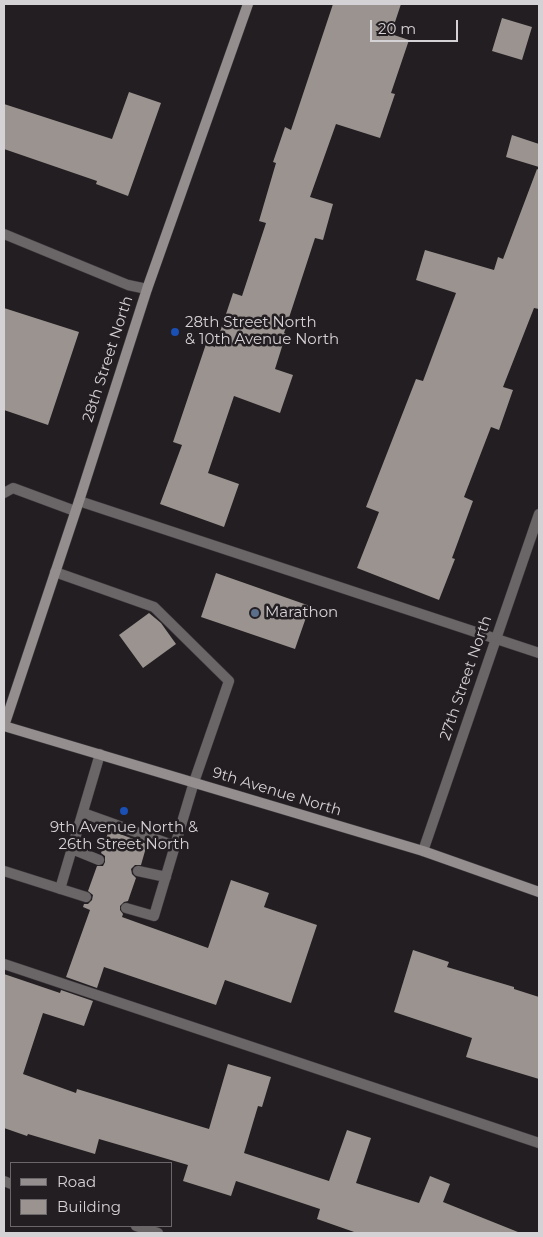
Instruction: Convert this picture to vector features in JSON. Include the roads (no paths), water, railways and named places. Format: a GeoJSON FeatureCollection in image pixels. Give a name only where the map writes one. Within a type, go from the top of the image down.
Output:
{"type":"FeatureCollection","features":[{"type":"Feature","properties":{"kind":"street","name":"28th Street North"},"geometry":{"type":"LineString","coordinates":[[4,726],[76,511],[147,289],[248,4]]}},
{"type":"Feature","properties":{"kind":"street"},"geometry":{"type":"LineString","coordinates":[[4,234],[128,284],[147,289]]}},
{"type":"Feature","properties":{"kind":"street"},"geometry":{"type":"LineString","coordinates":[[4,493],[13,488],[76,511]]}},
{"type":"Feature","properties":{"kind":"street"},"geometry":{"type":"LineString","coordinates":[[79,501],[539,653]]}},
{"type":"Feature","properties":{"kind":"street","name":"27th Street North"},"geometry":{"type":"LineString","coordinates":[[423,851],[539,514]]}},
{"type":"Feature","properties":{"kind":"street"},"geometry":{"type":"LineString","coordinates":[[55,572],[154,607],[229,681],[194,782],[154,916],[126,908]]}},
{"type":"Feature","properties":{"kind":"street","name":"9th Avenue North"},"geometry":{"type":"LineString","coordinates":[[4,726],[423,851],[539,892]]}},
{"type":"Feature","properties":{"kind":"street"},"geometry":{"type":"LineString","coordinates":[[60,889],[100,754]]}},
{"type":"Feature","properties":{"kind":"street"},"geometry":{"type":"LineString","coordinates":[[83,813],[175,846]]}},
{"type":"Feature","properties":{"kind":"street"},"geometry":{"type":"LineString","coordinates":[[72,849],[99,860]]}},
{"type":"Feature","properties":{"kind":"street"},"geometry":{"type":"LineString","coordinates":[[4,871],[86,897]]}},
{"type":"Feature","properties":{"kind":"street"},"geometry":{"type":"LineString","coordinates":[[138,871],[166,878]]}},
{"type":"Feature","properties":{"kind":"street"},"geometry":{"type":"LineString","coordinates":[[4,964],[539,1143]]}},
{"type":"Feature","properties":{"kind":"street"},"geometry":{"type":"LineString","coordinates":[[139,1227],[158,1233]]}},
{"type":"Feature","properties":{"kind":"place","name":"28th Street North & 10th Avenue North"},"geometry":{"type":"Point","coordinates":[175,332]}},
{"type":"Feature","properties":{"kind":"place","name":"Marathon"},"geometry":{"type":"Point","coordinates":[255,613]}},
{"type":"Feature","properties":{"kind":"place","name":"9th Avenue North & 26th Street North"},"geometry":{"type":"Point","coordinates":[124,811]}}]}
